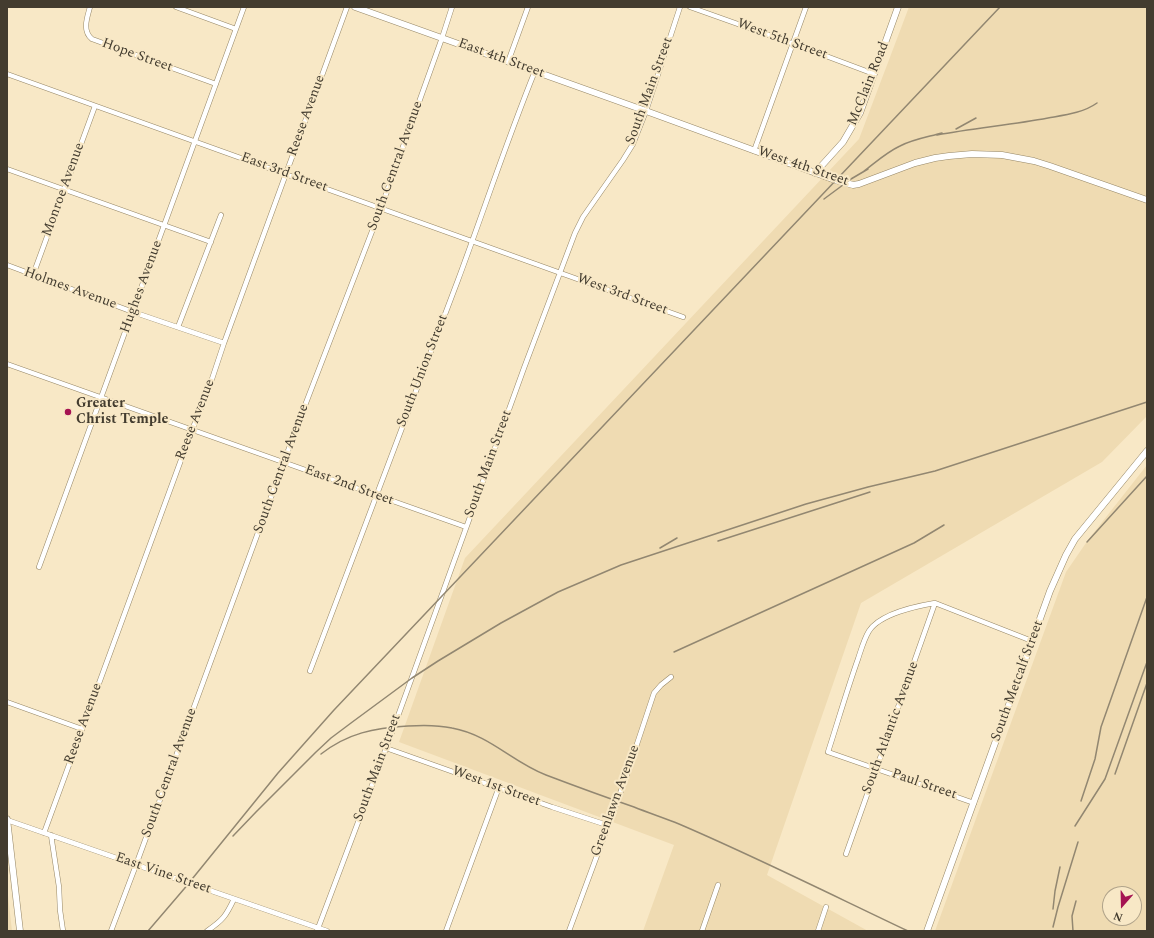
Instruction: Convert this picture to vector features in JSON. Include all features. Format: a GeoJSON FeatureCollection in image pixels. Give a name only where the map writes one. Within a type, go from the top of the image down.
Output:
{"type":"FeatureCollection","features":[{"type":"Feature","properties":{"kind":"street","name":"Hope Street"},"geometry":{"type":"LineString","coordinates":[[89,7],[85,28],[89,37],[92,39],[216,84]]}},
{"type":"Feature","properties":{"kind":"street"},"geometry":{"type":"LineString","coordinates":[[176,7],[236,29]]}},
{"type":"Feature","properties":{"kind":"street","name":"Hughes Avenue"},"geometry":{"type":"LineString","coordinates":[[39,567],[244,7]]}},
{"type":"Feature","properties":{"kind":"street","name":"Reese Avenue"},"geometry":{"type":"LineString","coordinates":[[44,833],[192,430],[209,388],[224,343],[347,7]]}},
{"type":"Feature","properties":{"kind":"street","name":"East 4th Street"},"geometry":{"type":"LineString","coordinates":[[355,7],[646,111]]}},
{"type":"Feature","properties":{"kind":"street","name":"South Central Avenue"},"geometry":{"type":"LineString","coordinates":[[111,931],[284,463],[381,208],[452,7]]}},
{"type":"Feature","properties":{"kind":"street"},"geometry":{"type":"LineString","coordinates":[[508,62],[528,7]]}},
{"type":"Feature","properties":{"kind":"street","name":"South Main Street"},"geometry":{"type":"LineString","coordinates":[[318,930],[575,233],[583,217],[633,144],[646,111],[680,7]]}},
{"type":"Feature","properties":{"kind":"street","name":"West 5th Street"},"geometry":{"type":"LineString","coordinates":[[690,7],[874,74]]}},
{"type":"Feature","properties":{"kind":"street"},"geometry":{"type":"LineString","coordinates":[[754,151],[794,44],[806,7]]}},
{"type":"Feature","properties":{"kind":"street","name":"McClain Road"},"geometry":{"type":"LineString","coordinates":[[815,173],[835,152],[848,134],[860,113],[898,7]]}},
{"type":"Feature","properties":{"kind":"street","name":"South Union Street"},"geometry":{"type":"LineString","coordinates":[[310,671],[535,71]]}},
{"type":"Feature","properties":{"kind":"street","name":"East 3rd Street"},"geometry":{"type":"LineString","coordinates":[[7,74],[561,272]]}},
{"type":"Feature","properties":{"kind":"street","name":"Monroe Avenue"},"geometry":{"type":"LineString","coordinates":[[33,275],[95,106]]}},
{"type":"Feature","properties":{"kind":"street","name":"West 4th Street"},"geometry":{"type":"LineString","coordinates":[[646,111],[839,182],[853,185],[915,163],[935,158],[972,154],[1002,155],[1034,161],[1147,200]]}},
{"type":"Feature","properties":{"kind":"street"},"geometry":{"type":"LineString","coordinates":[[7,169],[211,242]]}},
{"type":"Feature","properties":{"kind":"street"},"geometry":{"type":"LineString","coordinates":[[178,327],[221,215]]}},
{"type":"Feature","properties":{"kind":"street","name":"Holmes Avenue"},"geometry":{"type":"LineString","coordinates":[[7,265],[133,312],[224,343]]}},
{"type":"Feature","properties":{"kind":"street","name":"West 3rd Street"},"geometry":{"type":"LineString","coordinates":[[561,272],[683,317]]}},
{"type":"Feature","properties":{"kind":"street","name":"East 2nd Street"},"geometry":{"type":"LineString","coordinates":[[7,364],[466,527]]}},
{"type":"Feature","properties":{"kind":"street","name":"South Metcalf Street"},"geometry":{"type":"LineString","coordinates":[[927,931],[1050,591],[1066,555],[1072,544],[1100,508],[1147,451]]}},
{"type":"Feature","properties":{"kind":"street"},"geometry":{"type":"LineString","coordinates":[[935,603],[1032,641]]}},
{"type":"Feature","properties":{"kind":"street","name":"Paul Street"},"geometry":{"type":"LineString","coordinates":[[935,603],[922,605],[891,615],[882,620],[869,631],[860,653],[828,752],[974,803]]}},
{"type":"Feature","properties":{"kind":"street","name":"South Atlantic Avenue"},"geometry":{"type":"LineString","coordinates":[[846,854],[935,603]]}},
{"type":"Feature","properties":{"kind":"street","name":"Greenlawn Avenue"},"geometry":{"type":"LineString","coordinates":[[569,931],[607,825],[625,780],[654,693],[671,677]]}},
{"type":"Feature","properties":{"kind":"street"},"geometry":{"type":"LineString","coordinates":[[7,702],[82,729]]}},
{"type":"Feature","properties":{"kind":"street","name":"West 1st Street"},"geometry":{"type":"LineString","coordinates":[[386,748],[607,825]]}},
{"type":"Feature","properties":{"kind":"street"},"geometry":{"type":"LineString","coordinates":[[446,931],[499,788]]}},
{"type":"Feature","properties":{"kind":"street"},"geometry":{"type":"LineString","coordinates":[[7,820],[20,931]]}},
{"type":"Feature","properties":{"kind":"street","name":"East Vine Street"},"geometry":{"type":"LineString","coordinates":[[7,820],[234,899],[318,930],[327,931]]}},
{"type":"Feature","properties":{"kind":"street"},"geometry":{"type":"LineString","coordinates":[[51,835],[59,887],[63,931]]}},
{"type":"Feature","properties":{"kind":"street"},"geometry":{"type":"LineString","coordinates":[[702,931],[718,885]]}},
{"type":"Feature","properties":{"kind":"street"},"geometry":{"type":"LineString","coordinates":[[207,931],[221,921],[228,913],[234,899]]}},
{"type":"Feature","properties":{"kind":"street"},"geometry":{"type":"LineString","coordinates":[[818,931],[826,906]]}},
{"type":"Feature","properties":{"kind":"shaded area"},"geometry":{"type":"Polygon","coordinates":[[[909,7],[1147,7],[1147,416],[1102,462],[861,603],[767,875],[868,931],[643,931],[674,845],[399,742],[465,558],[859,139],[909,7]]]}},
{"type":"Feature","properties":{"kind":"shaded area"},"geometry":{"type":"Polygon","coordinates":[[[1147,465],[1147,931],[935,931],[1066,572],[1088,540],[1147,465]]]}},
{"type":"Feature","properties":{"kind":"shaded area"},"geometry":{"type":"Polygon","coordinates":[[[7,887],[12,931],[7,931],[7,887]]]}},
{"type":"Feature","properties":{"kind":"railway"},"geometry":{"type":"LineString","coordinates":[[148,931],[278,773],[334,710],[1000,7]]}},
{"type":"Feature","properties":{"kind":"railway"},"geometry":{"type":"LineString","coordinates":[[937,135],[1067,115],[1086,109],[1097,103]]}},
{"type":"Feature","properties":{"kind":"railway"},"geometry":{"type":"LineString","coordinates":[[956,129],[976,118]]}},
{"type":"Feature","properties":{"kind":"railway"},"geometry":{"type":"LineString","coordinates":[[864,171],[895,148],[916,140],[942,133]]}},
{"type":"Feature","properties":{"kind":"railway"},"geometry":{"type":"LineString","coordinates":[[824,199],[851,179],[868,169]]}},
{"type":"Feature","properties":{"kind":"railway"},"geometry":{"type":"LineString","coordinates":[[233,836],[331,738],[412,678],[438,661],[501,623],[558,592],[621,565],[806,504],[935,471],[1147,402]]}},
{"type":"Feature","properties":{"kind":"railway"},"geometry":{"type":"LineString","coordinates":[[1087,542],[1147,476]]}},
{"type":"Feature","properties":{"kind":"railway"},"geometry":{"type":"LineString","coordinates":[[718,541],[870,492]]}},
{"type":"Feature","properties":{"kind":"railway"},"geometry":{"type":"LineString","coordinates":[[674,652],[914,543],[944,525]]}},
{"type":"Feature","properties":{"kind":"railway"},"geometry":{"type":"LineString","coordinates":[[660,548],[677,538]]}},
{"type":"Feature","properties":{"kind":"railway"},"geometry":{"type":"LineString","coordinates":[[1081,801],[1095,759],[1101,727],[1147,597]]}},
{"type":"Feature","properties":{"kind":"railway"},"geometry":{"type":"LineString","coordinates":[[1075,826],[1105,779],[1147,662]]}},
{"type":"Feature","properties":{"kind":"railway"},"geometry":{"type":"LineString","coordinates":[[1115,774],[1147,683]]}},
{"type":"Feature","properties":{"kind":"railway"},"geometry":{"type":"LineString","coordinates":[[321,754],[351,736],[384,728],[430,726],[447,727],[466,731],[478,736],[534,770],[679,824],[908,931]]}},
{"type":"Feature","properties":{"kind":"railway"},"geometry":{"type":"LineString","coordinates":[[1053,927],[1078,842]]}},
{"type":"Feature","properties":{"kind":"railway"},"geometry":{"type":"LineString","coordinates":[[1053,909],[1060,867]]}},
{"type":"Feature","properties":{"kind":"railway"},"geometry":{"type":"LineString","coordinates":[[1073,931],[1072,916],[1076,901]]}},
{"type":"Feature","properties":{"kind":"place","name":"Greater Christ Temple"},"geometry":{"type":"Point","coordinates":[68,412]}}]}
